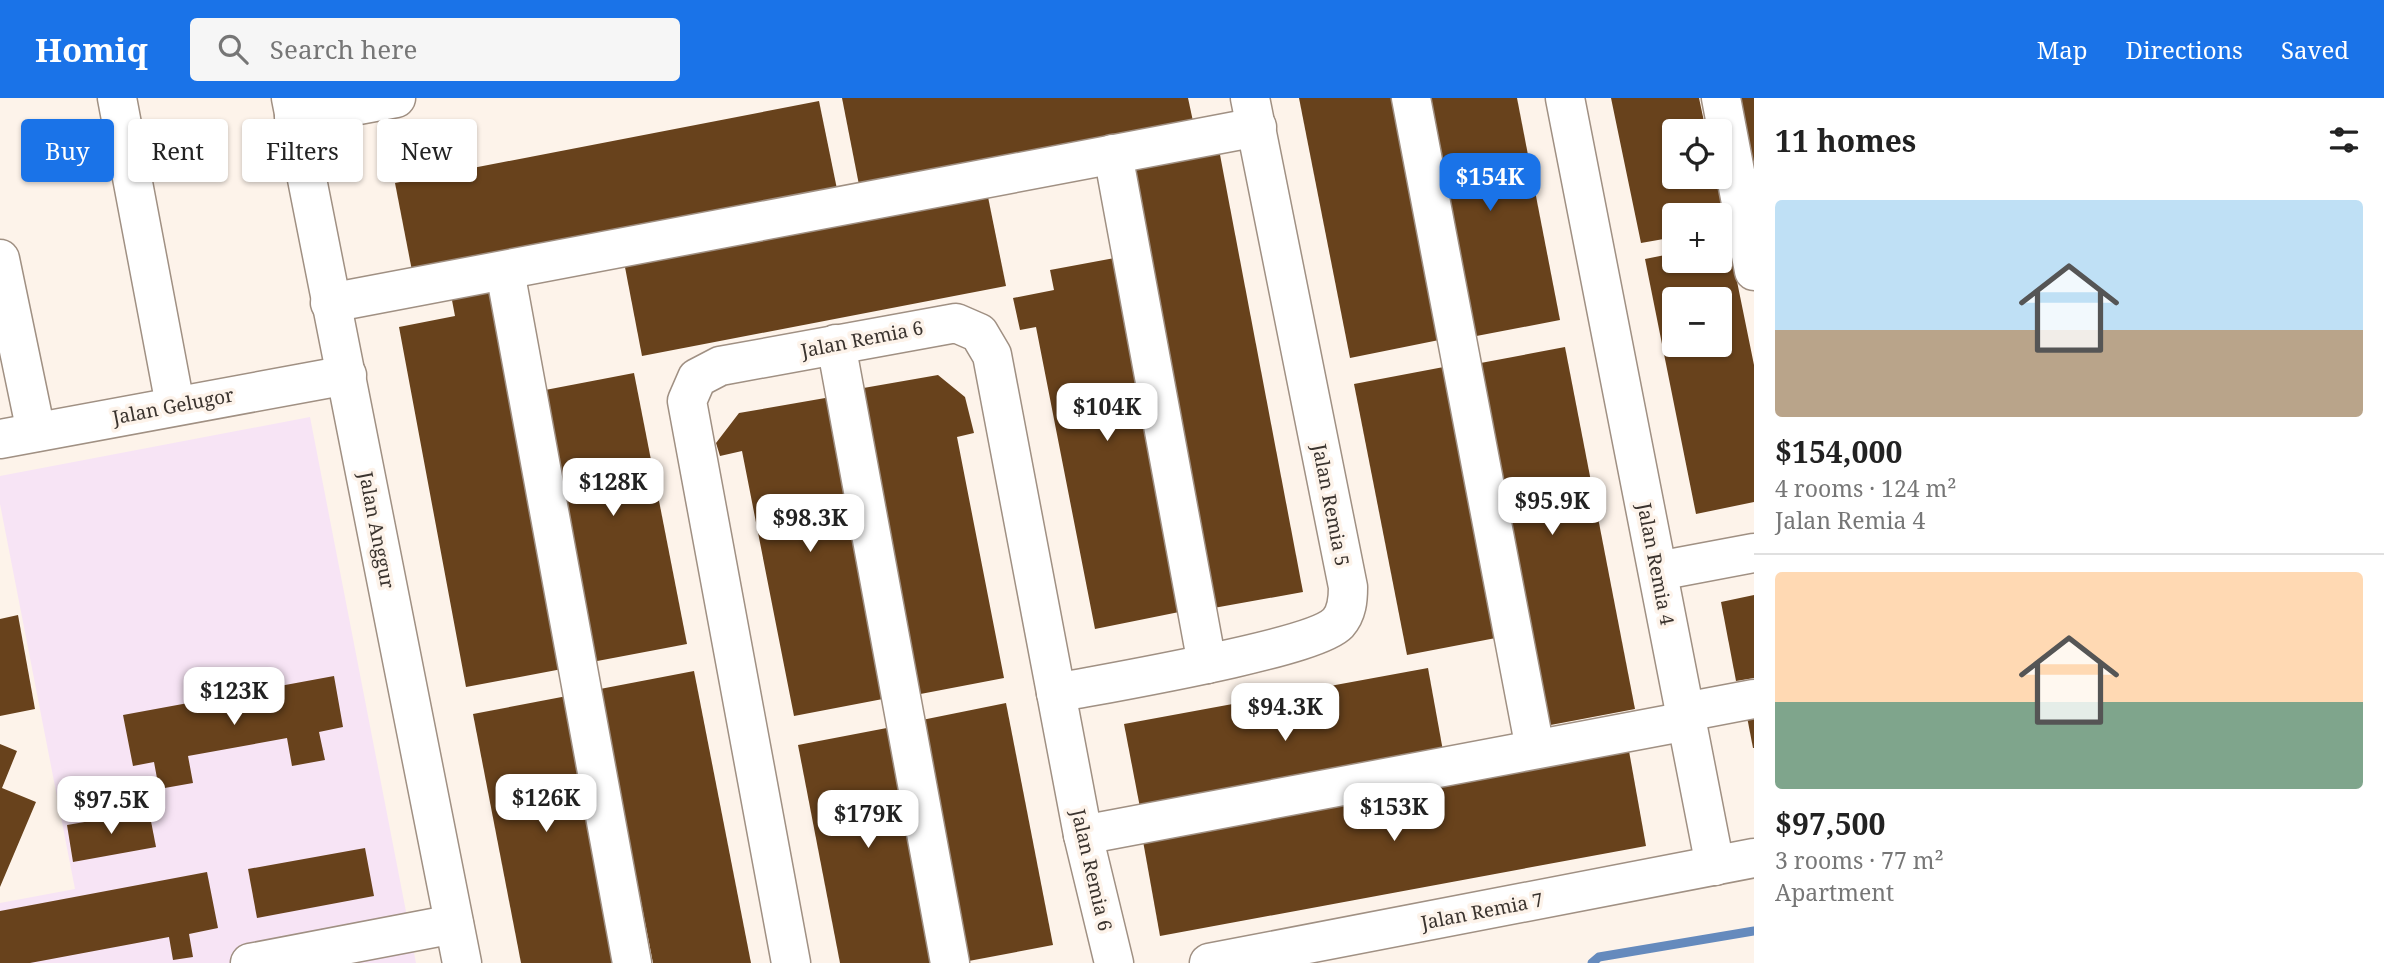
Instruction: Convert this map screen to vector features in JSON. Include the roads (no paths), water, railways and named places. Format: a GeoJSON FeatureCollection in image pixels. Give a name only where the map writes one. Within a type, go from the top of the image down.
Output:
{"type":"FeatureCollection","features":[{"type":"Feature","properties":{"kind":"street"},"geometry":{"type":"LineString","coordinates":[[117,98],[175,405]]}},
{"type":"Feature","properties":{"kind":"street"},"geometry":{"type":"LineString","coordinates":[[293,108],[396,98]]}},
{"type":"Feature","properties":{"kind":"street"},"geometry":{"type":"LineString","coordinates":[[1411,98],[1535,750]]}},
{"type":"Feature","properties":{"kind":"street","name":"Jalan Remia 4"},"geometry":{"type":"LineString","coordinates":[[1565,98],[1715,866]]}},
{"type":"Feature","properties":{"kind":"street"},"geometry":{"type":"LineString","coordinates":[[1721,98],[1754,271]]}},
{"type":"Feature","properties":{"kind":"street","name":"Jalan Anggur"},"geometry":{"type":"LineString","coordinates":[[293,108],[462,963]]}},
{"type":"Feature","properties":{"kind":"street"},"geometry":{"type":"LineString","coordinates":[[330,303],[1113,154],[1254,113]]}},
{"type":"Feature","properties":{"kind":"street","name":"Jalan Remia 5"},"geometry":{"type":"LineString","coordinates":[[1056,693],[1207,664],[1328,630],[1345,612],[1348,600],[1254,113]]}},
{"type":"Feature","properties":{"kind":"street"},"geometry":{"type":"LineString","coordinates":[[1113,154],[1207,664]]}},
{"type":"Feature","properties":{"kind":"street"},"geometry":{"type":"LineString","coordinates":[[0,260],[18,436]]}},
{"type":"Feature","properties":{"kind":"street"},"geometry":{"type":"LineString","coordinates":[[505,271],[632,963]]}},
{"type":"Feature","properties":{"kind":"street","name":"Jalan Remia 6"},"geometry":{"type":"LineString","coordinates":[[791,963],[687,401],[697,378],[708,371],[836,344],[956,323],[969,326],[988,344],[1083,835],[1114,963]]}},
{"type":"Feature","properties":{"kind":"street"},"geometry":{"type":"LineString","coordinates":[[836,344],[950,963]]}},
{"type":"Feature","properties":{"kind":"street","name":"Jalan Gelugor"},"geometry":{"type":"LineString","coordinates":[[18,436],[347,375]]}},
{"type":"Feature","properties":{"kind":"street"},"geometry":{"type":"LineString","coordinates":[[1657,572],[1754,553]]}},
{"type":"Feature","properties":{"kind":"street"},"geometry":{"type":"LineString","coordinates":[[1083,835],[1535,750],[1686,717],[1754,699]]}},
{"type":"Feature","properties":{"kind":"street","name":"Jalan Remia 7"},"geometry":{"type":"LineString","coordinates":[[1209,963],[1320,953],[1754,858]]}},
{"type":"Feature","properties":{"kind":"street"},"geometry":{"type":"LineString","coordinates":[[250,963],[324,956],[454,924]]}},
{"type":"Feature","properties":{"kind":"waterway"},"geometry":{"type":"LineString","coordinates":[[1592,963],[1599,957],[1754,931]]}}]}
